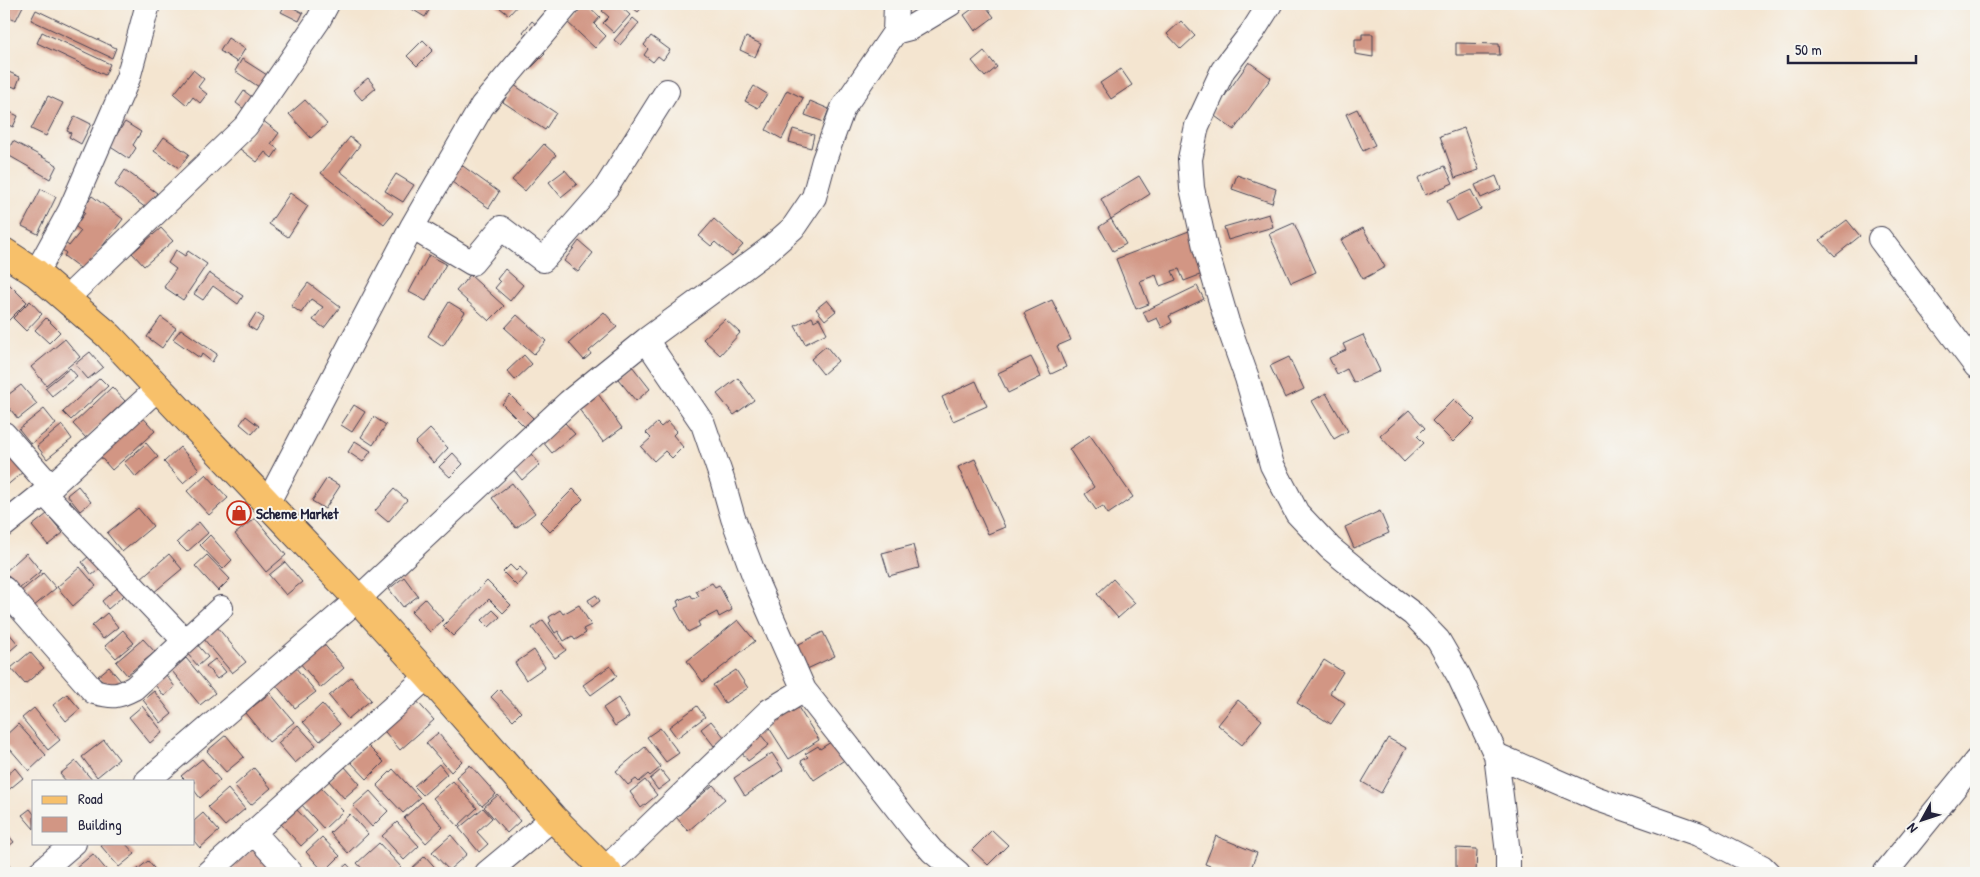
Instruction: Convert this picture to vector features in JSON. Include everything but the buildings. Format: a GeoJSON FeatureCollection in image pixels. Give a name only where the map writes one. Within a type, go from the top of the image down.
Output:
{"type":"FeatureCollection","features":[{"type":"Feature","properties":{"kind":"main road"},"geometry":{"type":"LineString","coordinates":[[4,252],[36,273],[109,336],[157,389],[358,599],[553,818],[606,871]]}},
{"type":"Feature","properties":{"kind":"street"},"geometry":{"type":"LineString","coordinates":[[36,273],[70,211],[128,78],[148,4]]}},
{"type":"Feature","properties":{"kind":"street"},"geometry":{"type":"LineString","coordinates":[[66,299],[246,126],[318,21],[327,4]]}},
{"type":"Feature","properties":{"kind":"street"},"geometry":{"type":"LineString","coordinates":[[267,504],[412,228],[482,106],[568,4]]}},
{"type":"Feature","properties":{"kind":"street"},"geometry":{"type":"LineString","coordinates":[[147,780],[358,599],[569,402],[646,340],[768,250],[793,228],[814,197],[824,160],[843,108],[895,32],[896,4]]}},
{"type":"Feature","properties":{"kind":"street"},"geometry":{"type":"LineString","coordinates":[[895,32],[910,28],[950,4]]}},
{"type":"Feature","properties":{"kind":"street"},"geometry":{"type":"LineString","coordinates":[[1270,4],[1253,31],[1223,70],[1196,126],[1190,159],[1194,197],[1205,247],[1227,322],[1247,378],[1272,465],[1297,513],[1330,548],[1413,614],[1438,640],[1460,676],[1496,755],[1508,853],[1508,873]]}},
{"type":"Feature","properties":{"kind":"street"},"geometry":{"type":"LineString","coordinates":[[412,228],[472,263],[501,228],[543,260],[606,188],[667,91]]}},
{"type":"Feature","properties":{"kind":"street"},"geometry":{"type":"LineString","coordinates":[[1880,239],[1976,366]]}},
{"type":"Feature","properties":{"kind":"street"},"geometry":{"type":"LineString","coordinates":[[646,340],[703,424],[733,518],[758,586],[804,690],[915,831],[932,851],[958,873]]}},
{"type":"Feature","properties":{"kind":"street"},"geometry":{"type":"LineString","coordinates":[[4,525],[48,490],[157,389]]}},
{"type":"Feature","properties":{"kind":"street"},"geometry":{"type":"LineString","coordinates":[[4,434],[48,490],[185,641]]}},
{"type":"Feature","properties":{"kind":"street"},"geometry":{"type":"LineString","coordinates":[[4,589],[94,692],[113,697],[134,688],[222,608]]}},
{"type":"Feature","properties":{"kind":"street"},"geometry":{"type":"LineString","coordinates":[[208,873],[428,676]]}},
{"type":"Feature","properties":{"kind":"street"},"geometry":{"type":"LineString","coordinates":[[606,871],[769,711],[804,690]]}},
{"type":"Feature","properties":{"kind":"street"},"geometry":{"type":"LineString","coordinates":[[1496,755],[1595,798],[1698,834],[1762,867],[1768,873]]}},
{"type":"Feature","properties":{"kind":"street"},"geometry":{"type":"LineString","coordinates":[[1885,873],[1976,761]]}},
{"type":"Feature","properties":{"kind":"street"},"geometry":{"type":"LineString","coordinates":[[487,873],[553,818]]}},
{"type":"Feature","properties":{"kind":"street"},"geometry":{"type":"LineString","coordinates":[[253,832],[291,873]]}},
{"type":"Feature","properties":{"kind":"street"},"geometry":{"type":"LineString","coordinates":[[39,873],[73,844]]}},
{"type":"Feature","properties":{"kind":"place","name":"Scheme Market"},"geometry":{"type":"Point","coordinates":[239,513]}}]}
